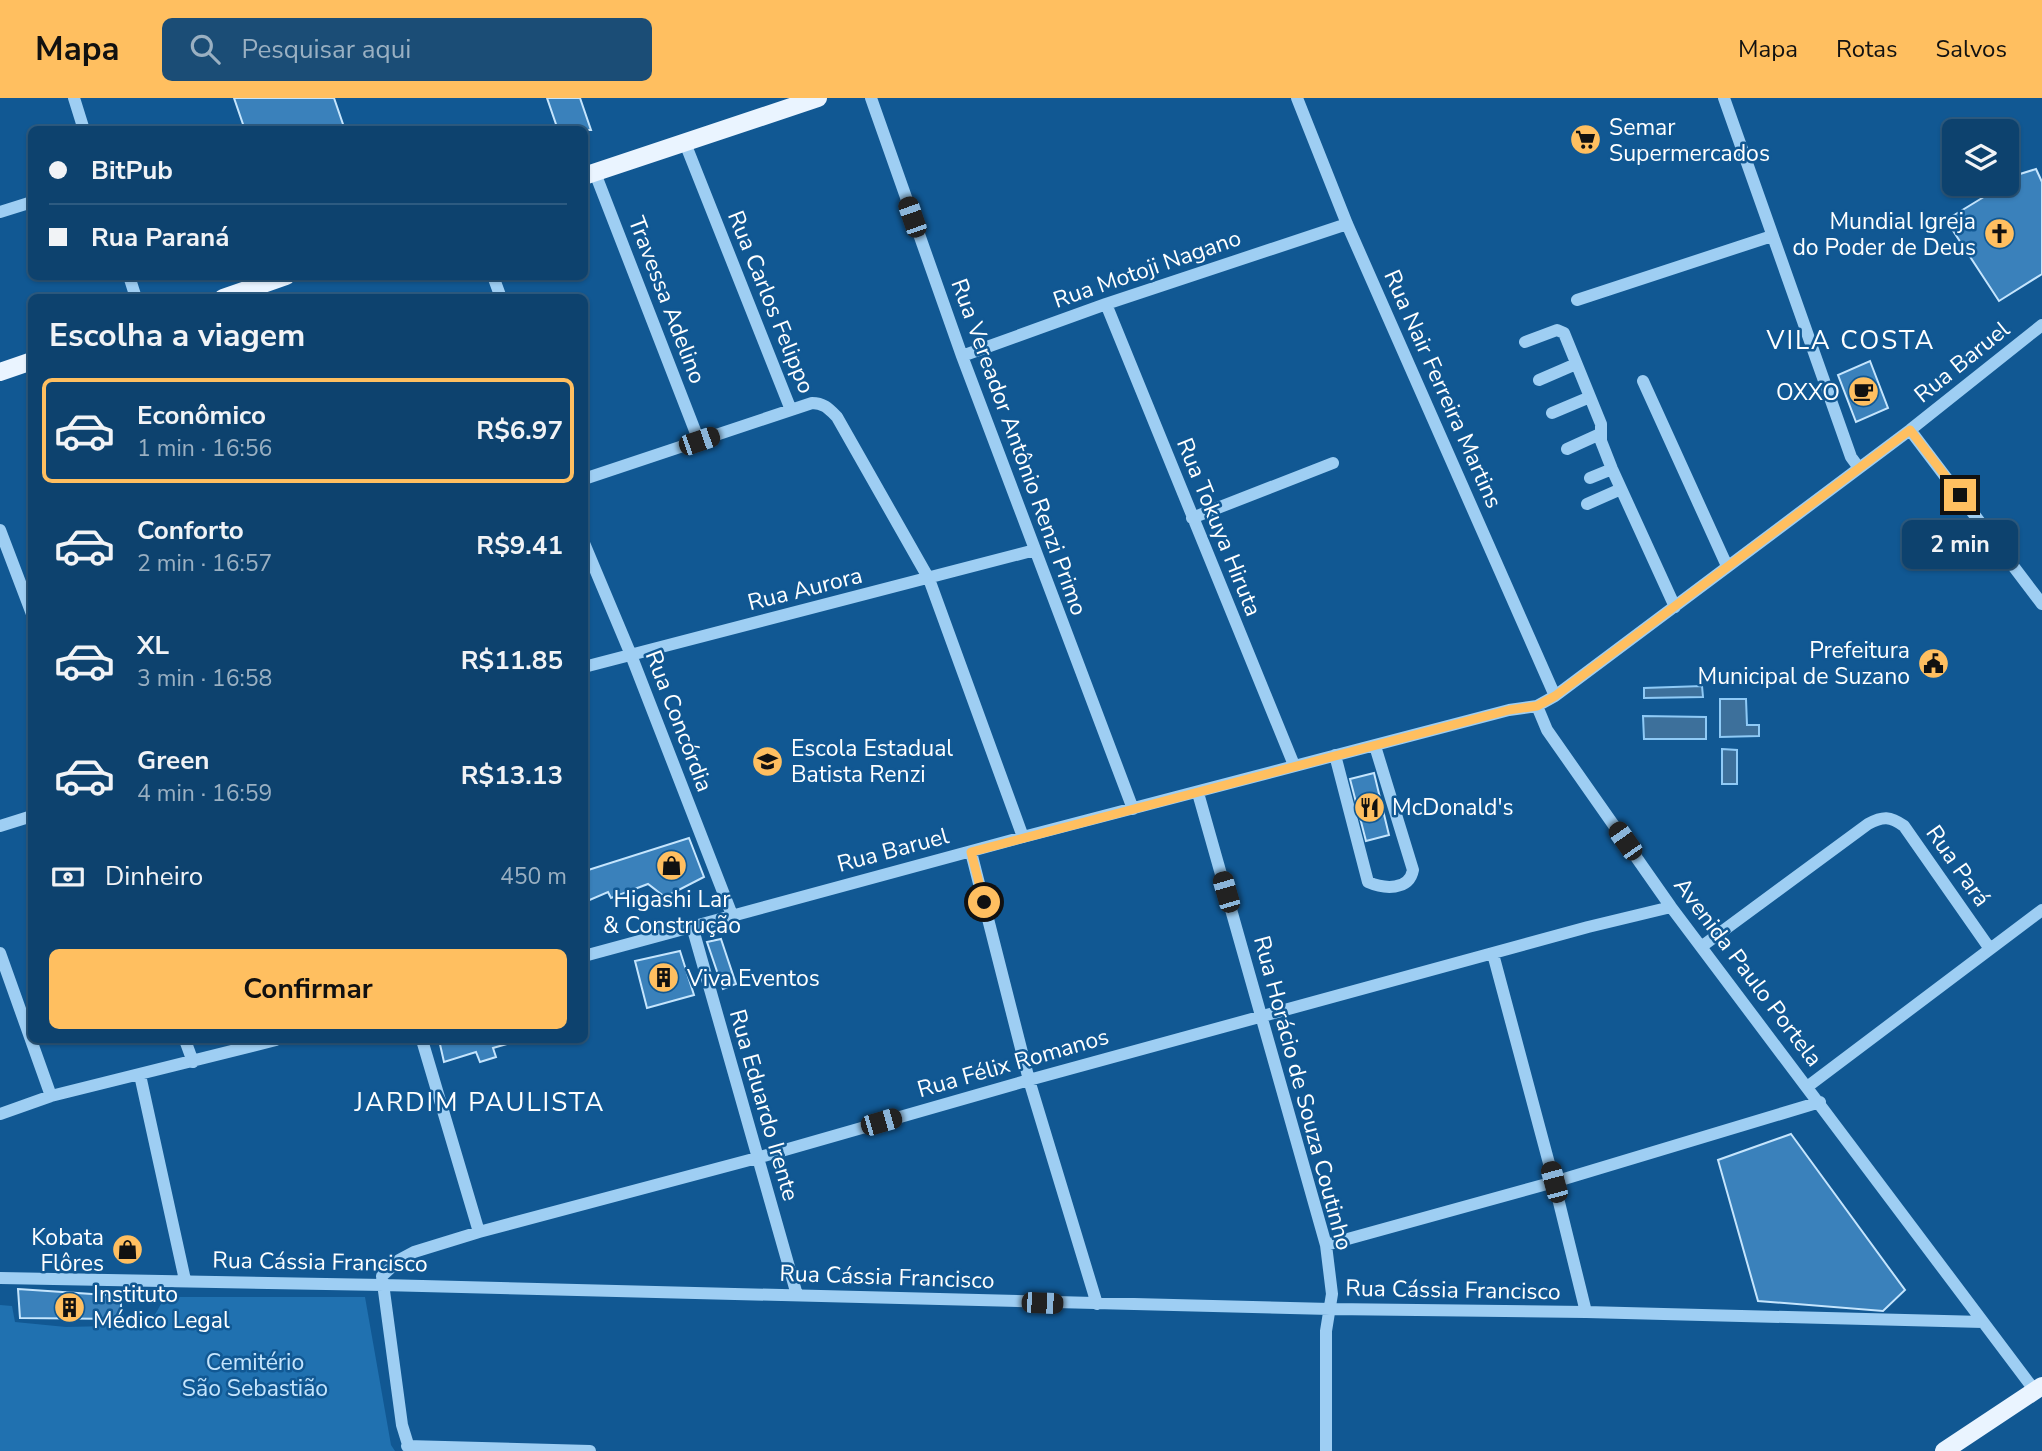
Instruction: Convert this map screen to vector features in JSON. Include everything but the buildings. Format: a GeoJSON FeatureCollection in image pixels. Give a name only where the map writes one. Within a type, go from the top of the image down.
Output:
{"type":"FeatureCollection","features":[{"type":"Feature","properties":{"kind":"main road"},"geometry":{"type":"LineString","coordinates":[[590,175],[818,98]]}},
{"type":"Feature","properties":{"kind":"main road"},"geometry":{"type":"LineString","coordinates":[[234,294],[275,280]]}},
{"type":"Feature","properties":{"kind":"main road"},"geometry":{"type":"LineString","coordinates":[[0,372],[28,362]]}},
{"type":"Feature","properties":{"kind":"main road"},"geometry":{"type":"LineString","coordinates":[[1944,1451],[2039,1388]]}},
{"type":"Feature","properties":{"kind":"street"},"geometry":{"type":"LineString","coordinates":[[74,98],[83,126]]}},
{"type":"Feature","properties":{"kind":"street","name":"Rua Vereador Antônio Renzi Primo"},"geometry":{"type":"LineString","coordinates":[[871,98],[962,356],[1133,809]]}},
{"type":"Feature","properties":{"kind":"street","name":"Rua Nair Ferreira Martins"},"geometry":{"type":"LineString","coordinates":[[1297,98],[1347,224],[1555,696]]}},
{"type":"Feature","properties":{"kind":"street"},"geometry":{"type":"LineString","coordinates":[[1724,98],[1851,457],[1859,468]]}},
{"type":"Feature","properties":{"kind":"street","name":"Rua Carlos Felippo"},"geometry":{"type":"LineString","coordinates":[[685,143],[791,410],[821,403],[837,417],[929,579]]}},
{"type":"Feature","properties":{"kind":"street","name":"Travessa Adelino"},"geometry":{"type":"LineString","coordinates":[[590,175],[699,441]]}},
{"type":"Feature","properties":{"kind":"street"},"geometry":{"type":"LineString","coordinates":[[0,212],[28,203]]}},
{"type":"Feature","properties":{"kind":"street","name":"Rua Motoji Nagano"},"geometry":{"type":"LineString","coordinates":[[962,356],[1106,304],[1347,224]]}},
{"type":"Feature","properties":{"kind":"street"},"geometry":{"type":"LineString","coordinates":[[1577,300],[1772,236]]}},
{"type":"Feature","properties":{"kind":"street","name":"Rua Tokuya Hiruta"},"geometry":{"type":"LineString","coordinates":[[1106,304],[1294,765]]}},
{"type":"Feature","properties":{"kind":"street"},"geometry":{"type":"LineString","coordinates":[[1525,342],[1561,330],[1601,424],[1600,434],[1612,469],[1675,607]]}},
{"type":"Feature","properties":{"kind":"street","name":"Rua Baruel"},"geometry":{"type":"LineString","coordinates":[[1537,706],[1555,696],[1675,607],[2041,330]]}},
{"type":"Feature","properties":{"kind":"street"},"geometry":{"type":"LineString","coordinates":[[1539,380],[1576,364]]}},
{"type":"Feature","properties":{"kind":"street"},"geometry":{"type":"LineString","coordinates":[[1643,381],[1727,566]]}},
{"type":"Feature","properties":{"kind":"street"},"geometry":{"type":"LineString","coordinates":[[1552,413],[1590,397]]}},
{"type":"Feature","properties":{"kind":"street"},"geometry":{"type":"LineString","coordinates":[[588,479],[791,410]]}},
{"type":"Feature","properties":{"kind":"street"},"geometry":{"type":"LineString","coordinates":[[1910,430],[2042,604]]}},
{"type":"Feature","properties":{"kind":"street"},"geometry":{"type":"LineString","coordinates":[[1567,449],[1600,434]]}},
{"type":"Feature","properties":{"kind":"street"},"geometry":{"type":"LineString","coordinates":[[1192,518],[1332,463]]}},
{"type":"Feature","properties":{"kind":"street"},"geometry":{"type":"LineString","coordinates":[[1590,478],[1612,469]]}},
{"type":"Feature","properties":{"kind":"street"},"geometry":{"type":"LineString","coordinates":[[1587,504],[1621,489]]}},
{"type":"Feature","properties":{"kind":"street"},"geometry":{"type":"LineString","coordinates":[[0,530],[28,604]]}},
{"type":"Feature","properties":{"kind":"street","name":"Rua Aurora"},"geometry":{"type":"LineString","coordinates":[[588,666],[1035,550]]}},
{"type":"Feature","properties":{"kind":"street","name":"Rua Concórdia"},"geometry":{"type":"LineString","coordinates":[[588,553],[631,655],[732,915]]}},
{"type":"Feature","properties":{"kind":"street"},"geometry":{"type":"LineString","coordinates":[[929,579],[1023,837]]}},
{"type":"Feature","properties":{"kind":"street"},"geometry":{"type":"LineString","coordinates":[[1335,755],[1368,882],[1380,887],[1406,884],[1413,870],[1375,746],[1509,710],[1537,706]]}},
{"type":"Feature","properties":{"kind":"street","name":"Avenida Paulo Portela"},"geometry":{"type":"LineString","coordinates":[[1537,706],[1547,730],[1671,907],[1983,1322],[2039,1388]]}},
{"type":"Feature","properties":{"kind":"street","name":"Rua Baruel"},"geometry":{"type":"LineString","coordinates":[[588,955],[1023,837],[1198,793],[1294,765],[1375,746]]}},
{"type":"Feature","properties":{"kind":"street","name":"Rua Horácio de Souza Coutinho"},"geometry":{"type":"LineString","coordinates":[[1198,793],[1326,1245],[1332,1278],[1326,1331],[1325,1451]]}},
{"type":"Feature","properties":{"kind":"street"},"geometry":{"type":"LineString","coordinates":[[0,826],[28,817]]}},
{"type":"Feature","properties":{"kind":"street","name":"Rua Pará"},"geometry":{"type":"LineString","coordinates":[[1701,947],[1868,824],[1884,817],[1893,818],[1904,826],[1990,949]]}},
{"type":"Feature","properties":{"kind":"street"},"geometry":{"type":"LineString","coordinates":[[971,852],[1030,1080],[1097,1304]]}},
{"type":"Feature","properties":{"kind":"street","name":"Rua Félix Romanos"},"geometry":{"type":"LineString","coordinates":[[383,1285],[382,1276],[399,1260],[414,1252],[479,1232],[757,1158],[1588,927],[1671,907]]}},
{"type":"Feature","properties":{"kind":"street"},"geometry":{"type":"LineString","coordinates":[[1807,1087],[2042,910]]}},
{"type":"Feature","properties":{"kind":"street","name":"Rua Eduardo Irente"},"geometry":{"type":"LineString","coordinates":[[692,926],[797,1295]]}},
{"type":"Feature","properties":{"kind":"street"},"geometry":{"type":"LineString","coordinates":[[0,953],[28,1032]]}},
{"type":"Feature","properties":{"kind":"street"},"geometry":{"type":"LineString","coordinates":[[1493,954],[1586,1312]]}},
{"type":"Feature","properties":{"kind":"street"},"geometry":{"type":"LineString","coordinates":[[32,1043],[51,1096]]}},
{"type":"Feature","properties":{"kind":"street"},"geometry":{"type":"LineString","coordinates":[[186,1043],[193,1062]]}},
{"type":"Feature","properties":{"kind":"street"},"geometry":{"type":"LineString","coordinates":[[0,1114],[51,1096],[265,1043]]}},
{"type":"Feature","properties":{"kind":"street"},"geometry":{"type":"LineString","coordinates":[[423,1043],[479,1232]]}},
{"type":"Feature","properties":{"kind":"street"},"geometry":{"type":"LineString","coordinates":[[140,1075],[185,1280]]}},
{"type":"Feature","properties":{"kind":"street"},"geometry":{"type":"LineString","coordinates":[[1326,1245],[1554,1182],[1820,1102]]}},
{"type":"Feature","properties":{"kind":"street","name":"Rua Cássia Francisco"},"geometry":{"type":"LineString","coordinates":[[0,1278],[185,1280],[1330,1310],[1586,1312],[1983,1322]]}},
{"type":"Feature","properties":{"kind":"street"},"geometry":{"type":"LineString","coordinates":[[383,1285],[401,1424],[409,1448],[590,1451]]}},
{"type":"Feature","properties":{"kind":"green space","name":"Cemitério São Sebastião"},"geometry":{"type":"Polygon","coordinates":[[[165,1297],[365,1297],[391,1445],[395,1451],[0,1451],[0,1305],[12,1306],[15,1322],[66,1327],[149,1325],[165,1297]]]}},
{"type":"Feature","properties":{"kind":"shaded area"},"geometry":{"type":"Polygon","coordinates":[[[1702,686],[1703,697],[1644,698],[1644,688],[1702,686]]]}},
{"type":"Feature","properties":{"kind":"shaded area"},"geometry":{"type":"Polygon","coordinates":[[[1720,699],[1746,699],[1747,725],[1759,725],[1759,736],[1720,737],[1720,699]]]}},
{"type":"Feature","properties":{"kind":"shaded area"},"geometry":{"type":"Polygon","coordinates":[[[1643,716],[1706,717],[1706,739],[1644,739],[1643,716]]]}},
{"type":"Feature","properties":{"kind":"shaded area"},"geometry":{"type":"Polygon","coordinates":[[[1722,749],[1737,750],[1737,784],[1722,784],[1722,749]]]}},
{"type":"Feature","properties":{"kind":"place","name":"Semar Supermercados"},"geometry":{"type":"Point","coordinates":[1586,140]}},
{"type":"Feature","properties":{"kind":"place","name":"Mundial Igreja do Poder de Deus"},"geometry":{"type":"Point","coordinates":[1999,234]}},
{"type":"Feature","properties":{"kind":"place","name":"OXXO"},"geometry":{"type":"Point","coordinates":[1863,392]}},
{"type":"Feature","properties":{"kind":"place","name":"Prefeitura Municipal de Suzano"},"geometry":{"type":"Point","coordinates":[1933,663]}},
{"type":"Feature","properties":{"kind":"place","name":"Escola Estadual Batista Renzi"},"geometry":{"type":"Point","coordinates":[768,761]}},
{"type":"Feature","properties":{"kind":"place","name":"McDonald's"},"geometry":{"type":"Point","coordinates":[1369,807]}},
{"type":"Feature","properties":{"kind":"place","name":"Higashi Lar & Construção"},"geometry":{"type":"Point","coordinates":[672,865]}},
{"type":"Feature","properties":{"kind":"place","name":"Viva Eventos"},"geometry":{"type":"Point","coordinates":[664,978]}},
{"type":"Feature","properties":{"kind":"place","name":"Kobata Flôres"},"geometry":{"type":"Point","coordinates":[127,1250]}},
{"type":"Feature","properties":{"kind":"place","name":"Instituto Médico Legal"},"geometry":{"type":"Point","coordinates":[70,1307]}},
{"type":"Feature","properties":{"kind":"district","name":"VILA COSTA"},"geometry":{"type":"Point","coordinates":[1851,340]}},
{"type":"Feature","properties":{"kind":"district","name":"JARDIM PAULISTA"},"geometry":{"type":"Point","coordinates":[480,1102]}},
{"type":"Feature","properties":{"kind":"route"},"geometry":{"type":"LineString","coordinates":[[984,902],[971,852],[1294,765],[1509,710],[1537,706],[1555,696],[1910,430],[1960,495]]}}]}
